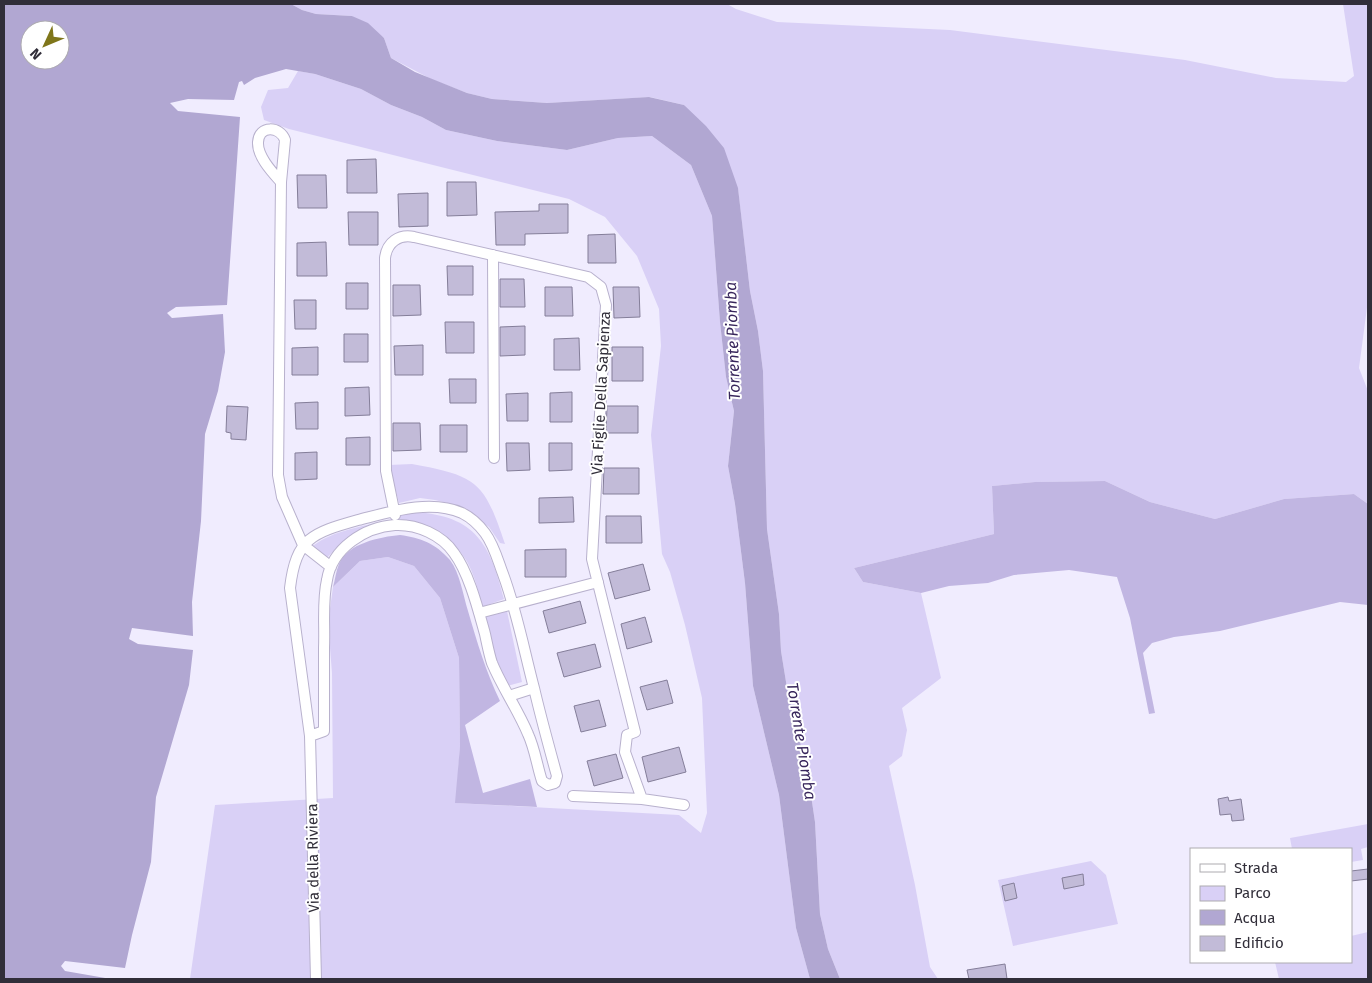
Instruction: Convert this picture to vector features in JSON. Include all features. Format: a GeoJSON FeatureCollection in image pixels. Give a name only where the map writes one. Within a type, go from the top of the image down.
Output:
{"type":"FeatureCollection","features":[{"type":"Feature","properties":{"kind":"street"},"geometry":{"type":"LineString","coordinates":[[281,182],[270,170],[259,148],[258,139],[266,130],[274,129],[278,131],[285,140],[281,182],[278,475],[282,497],[303,546],[331,567]]}},
{"type":"Feature","properties":{"kind":"street","name":"Via Figlie Della Sapienza"},"geometry":{"type":"LineString","coordinates":[[393,511],[386,471],[386,253],[393,241],[403,236],[409,236],[588,277],[601,288],[606,305],[592,559],[635,732],[627,735],[625,752],[642,800]]}},
{"type":"Feature","properties":{"kind":"street"},"geometry":{"type":"LineString","coordinates":[[493,255],[494,458]]}},
{"type":"Feature","properties":{"kind":"street","name":"Via della Riviera"},"geometry":{"type":"LineString","coordinates":[[310,736],[324,731],[325,604],[327,579],[331,567],[339,553],[351,541],[367,531],[384,526],[400,525],[415,527],[441,539],[453,551],[462,565],[479,613],[492,662],[529,735],[542,781],[550,785],[556,781],[557,776],[514,605],[492,546],[485,533],[475,522],[463,514],[447,508],[430,507],[393,511],[324,530],[303,546],[292,566],[290,588],[310,736],[316,979]]}},
{"type":"Feature","properties":{"kind":"street"},"geometry":{"type":"LineString","coordinates":[[393,511],[400,525]]}},
{"type":"Feature","properties":{"kind":"street"},"geometry":{"type":"LineString","coordinates":[[479,613],[598,582]]}},
{"type":"Feature","properties":{"kind":"street"},"geometry":{"type":"LineString","coordinates":[[509,696],[534,688]]}},
{"type":"Feature","properties":{"kind":"street"},"geometry":{"type":"LineString","coordinates":[[573,796],[642,800],[684,805]]}},
{"type":"Feature","properties":{"kind":"green space"},"geometry":{"type":"Polygon","coordinates":[[[291,4],[727,4],[736,9],[777,22],[950,30],[1185,60],[1276,78],[1346,82],[1354,76],[1343,4],[1368,4],[1368,300],[1359,368],[1368,391],[1368,504],[1354,494],[1284,499],[1215,519],[1150,502],[1105,481],[1035,482],[992,486],[994,534],[854,568],[863,582],[921,593],[941,678],[902,708],[907,730],[902,756],[889,766],[915,885],[930,967],[938,979],[840,979],[828,949],[820,914],[815,822],[808,775],[787,688],[781,651],[779,614],[767,529],[763,371],[750,291],[738,189],[684,105],[650,97],[547,103],[492,99],[467,93],[431,79],[391,58],[384,38],[352,16],[316,14],[291,4]]]}},
{"type":"Feature","properties":{"kind":"green space"},"geometry":{"type":"Polygon","coordinates":[[[298,71],[315,74],[361,89],[446,130],[497,141],[567,150],[618,138],[652,136],[691,165],[712,216],[726,377],[734,411],[728,466],[745,583],[753,686],[779,795],[796,928],[810,979],[190,979],[215,805],[333,798],[332,673],[328,623],[333,587],[360,561],[388,557],[414,566],[440,598],[459,658],[460,746],[456,803],[679,815],[701,833],[707,813],[702,698],[685,625],[670,572],[662,554],[651,435],[661,346],[659,309],[637,256],[605,217],[569,199],[289,129],[264,120],[261,107],[268,90],[288,88],[298,71]]]}},
{"type":"Feature","properties":{"kind":"green space"},"geometry":{"type":"Polygon","coordinates":[[[412,464],[451,473],[475,485],[491,507],[505,544],[500,543],[489,527],[459,506],[420,498],[399,503],[389,465],[412,464]]]}},
{"type":"Feature","properties":{"kind":"green space"},"geometry":{"type":"Polygon","coordinates":[[[415,512],[453,520],[477,536],[486,548],[493,563],[504,599],[482,607],[472,571],[462,554],[449,542],[438,536],[401,522],[397,514],[415,512]]]}},
{"type":"Feature","properties":{"kind":"green space"},"geometry":{"type":"Polygon","coordinates":[[[383,521],[383,523],[364,529],[351,536],[325,560],[309,549],[335,534],[383,521]]]}},
{"type":"Feature","properties":{"kind":"green space"},"geometry":{"type":"Polygon","coordinates":[[[507,611],[522,682],[507,686],[497,669],[483,615],[507,611]]]}},
{"type":"Feature","properties":{"kind":"green space"},"geometry":{"type":"Polygon","coordinates":[[[1368,824],[1368,847],[1361,849],[1363,860],[1352,862],[1352,848],[1292,848],[1290,838],[1368,824]]]}},
{"type":"Feature","properties":{"kind":"green space"},"geometry":{"type":"Polygon","coordinates":[[[1091,861],[1106,875],[1118,924],[1013,946],[998,880],[1091,861]]]}},
{"type":"Feature","properties":{"kind":"green space"},"geometry":{"type":"Polygon","coordinates":[[[1368,932],[1368,979],[1279,979],[1275,963],[1352,963],[1352,936],[1368,932]]]}},
{"type":"Feature","properties":{"kind":"shaded area"},"geometry":{"type":"Polygon","coordinates":[[[1105,481],[1150,502],[1215,519],[1284,499],[1354,494],[1368,504],[1368,605],[1340,602],[1220,631],[1174,637],[1152,643],[1143,653],[1155,713],[1149,714],[1130,618],[1117,577],[1069,570],[1014,575],[988,583],[949,586],[921,593],[863,582],[854,568],[994,534],[992,486],[1035,482],[1105,481]]]}},
{"type":"Feature","properties":{"kind":"shaded area"},"geometry":{"type":"Polygon","coordinates":[[[400,535],[433,545],[450,560],[459,578],[482,657],[500,701],[465,725],[483,793],[530,779],[537,807],[455,803],[460,746],[459,658],[440,598],[414,566],[388,557],[360,561],[333,587],[339,564],[350,551],[365,542],[400,535]]]}},
{"type":"Feature","properties":{"kind":"water","name":"Torrente Piomba"},"geometry":{"type":"Polygon","coordinates":[[[4,4],[291,4],[316,14],[352,16],[368,23],[384,38],[391,58],[415,72],[467,93],[492,99],[547,103],[649,97],[684,105],[706,126],[724,148],[738,188],[750,291],[763,371],[767,529],[779,614],[781,651],[787,688],[808,775],[815,822],[820,914],[828,949],[840,979],[810,979],[796,928],[779,795],[753,686],[745,583],[728,466],[734,411],[726,377],[712,216],[691,165],[652,136],[618,138],[567,150],[497,141],[446,130],[361,89],[315,74],[286,69],[255,78],[244,85],[242,81],[239,82],[234,100],[188,99],[170,103],[178,111],[240,117],[227,305],[176,307],[167,313],[172,318],[223,314],[225,352],[218,391],[205,434],[201,521],[192,602],[193,636],[132,628],[129,639],[138,644],[193,650],[189,685],[156,797],[151,862],[125,968],[65,961],[61,966],[65,971],[111,979],[4,979],[4,4]]]}},
{"type":"Feature","properties":{"kind":"building"},"geometry":{"type":"Polygon","coordinates":[[[376,159],[377,193],[347,193],[347,160],[376,159]]]}},
{"type":"Feature","properties":{"kind":"building"},"geometry":{"type":"Polygon","coordinates":[[[297,175],[326,175],[327,208],[298,208],[297,175]]]}},
{"type":"Feature","properties":{"kind":"building"},"geometry":{"type":"Polygon","coordinates":[[[447,182],[476,182],[477,215],[447,216],[447,182]]]}},
{"type":"Feature","properties":{"kind":"building"},"geometry":{"type":"Polygon","coordinates":[[[428,193],[428,226],[399,227],[398,194],[428,193]]]}},
{"type":"Feature","properties":{"kind":"building"},"geometry":{"type":"Polygon","coordinates":[[[539,204],[568,204],[568,233],[525,234],[525,245],[496,245],[495,212],[539,211],[539,204]]]}},
{"type":"Feature","properties":{"kind":"building"},"geometry":{"type":"Polygon","coordinates":[[[348,212],[378,212],[378,245],[349,245],[348,212]]]}},
{"type":"Feature","properties":{"kind":"building"},"geometry":{"type":"Polygon","coordinates":[[[615,234],[616,263],[588,263],[588,235],[615,234]]]}},
{"type":"Feature","properties":{"kind":"building"},"geometry":{"type":"Polygon","coordinates":[[[326,242],[327,276],[297,276],[297,243],[326,242]]]}},
{"type":"Feature","properties":{"kind":"building"},"geometry":{"type":"Polygon","coordinates":[[[447,266],[473,266],[473,295],[448,295],[447,266]]]}},
{"type":"Feature","properties":{"kind":"building"},"geometry":{"type":"Polygon","coordinates":[[[500,279],[524,279],[525,307],[500,307],[500,279]]]}},
{"type":"Feature","properties":{"kind":"building"},"geometry":{"type":"Polygon","coordinates":[[[346,283],[368,283],[368,309],[346,309],[346,283]]]}},
{"type":"Feature","properties":{"kind":"building"},"geometry":{"type":"Polygon","coordinates":[[[393,285],[420,285],[421,315],[393,316],[393,285]]]}},
{"type":"Feature","properties":{"kind":"building"},"geometry":{"type":"Polygon","coordinates":[[[545,287],[572,287],[573,316],[545,316],[545,287]]]}},
{"type":"Feature","properties":{"kind":"building"},"geometry":{"type":"Polygon","coordinates":[[[613,287],[639,287],[640,317],[614,318],[613,287]]]}},
{"type":"Feature","properties":{"kind":"building"},"geometry":{"type":"Polygon","coordinates":[[[294,300],[316,300],[316,329],[295,329],[294,300]]]}},
{"type":"Feature","properties":{"kind":"building"},"geometry":{"type":"Polygon","coordinates":[[[445,322],[474,322],[474,353],[446,353],[445,322]]]}},
{"type":"Feature","properties":{"kind":"building"},"geometry":{"type":"Polygon","coordinates":[[[525,326],[525,355],[500,356],[500,327],[525,326]]]}},
{"type":"Feature","properties":{"kind":"building"},"geometry":{"type":"Polygon","coordinates":[[[344,334],[368,334],[368,362],[344,362],[344,334]]]}},
{"type":"Feature","properties":{"kind":"building"},"geometry":{"type":"Polygon","coordinates":[[[579,338],[580,370],[554,370],[554,339],[579,338]]]}},
{"type":"Feature","properties":{"kind":"building"},"geometry":{"type":"Polygon","coordinates":[[[423,345],[423,375],[395,375],[394,346],[423,345]]]}},
{"type":"Feature","properties":{"kind":"building"},"geometry":{"type":"Polygon","coordinates":[[[318,347],[318,375],[292,375],[292,348],[318,347]]]}},
{"type":"Feature","properties":{"kind":"building"},"geometry":{"type":"Polygon","coordinates":[[[612,347],[643,347],[643,381],[612,381],[612,347]]]}},
{"type":"Feature","properties":{"kind":"building"},"geometry":{"type":"Polygon","coordinates":[[[449,379],[476,379],[476,403],[450,403],[449,379]]]}},
{"type":"Feature","properties":{"kind":"building"},"geometry":{"type":"Polygon","coordinates":[[[369,387],[370,415],[345,416],[345,388],[369,387]]]}},
{"type":"Feature","properties":{"kind":"building"},"geometry":{"type":"Polygon","coordinates":[[[572,392],[572,422],[550,422],[550,393],[572,392]]]}},
{"type":"Feature","properties":{"kind":"building"},"geometry":{"type":"Polygon","coordinates":[[[528,393],[528,421],[507,421],[506,394],[528,393]]]}},
{"type":"Feature","properties":{"kind":"building"},"geometry":{"type":"Polygon","coordinates":[[[318,402],[318,429],[296,429],[295,403],[318,402]]]}},
{"type":"Feature","properties":{"kind":"building"},"geometry":{"type":"Polygon","coordinates":[[[227,406],[248,407],[246,440],[231,439],[231,433],[226,432],[227,406]]]}},
{"type":"Feature","properties":{"kind":"building"},"geometry":{"type":"Polygon","coordinates":[[[607,406],[638,406],[638,433],[606,433],[607,406]]]}},
{"type":"Feature","properties":{"kind":"building"},"geometry":{"type":"Polygon","coordinates":[[[393,423],[420,423],[421,450],[393,451],[393,423]]]}},
{"type":"Feature","properties":{"kind":"building"},"geometry":{"type":"Polygon","coordinates":[[[440,425],[467,425],[467,452],[440,452],[440,425]]]}},
{"type":"Feature","properties":{"kind":"building"},"geometry":{"type":"Polygon","coordinates":[[[370,437],[370,465],[346,465],[346,438],[370,437]]]}},
{"type":"Feature","properties":{"kind":"building"},"geometry":{"type":"Polygon","coordinates":[[[506,443],[529,443],[530,470],[507,471],[506,443]]]}},
{"type":"Feature","properties":{"kind":"building"},"geometry":{"type":"Polygon","coordinates":[[[549,443],[572,443],[572,470],[549,471],[549,443]]]}},
{"type":"Feature","properties":{"kind":"building"},"geometry":{"type":"Polygon","coordinates":[[[317,452],[317,479],[295,480],[295,453],[317,452]]]}},
{"type":"Feature","properties":{"kind":"building"},"geometry":{"type":"Polygon","coordinates":[[[604,468],[639,468],[639,494],[603,494],[604,468]]]}},
{"type":"Feature","properties":{"kind":"building"},"geometry":{"type":"Polygon","coordinates":[[[573,497],[574,522],[539,523],[539,498],[573,497]]]}},
{"type":"Feature","properties":{"kind":"building"},"geometry":{"type":"Polygon","coordinates":[[[606,516],[641,516],[642,543],[606,543],[606,516]]]}},
{"type":"Feature","properties":{"kind":"building"},"geometry":{"type":"Polygon","coordinates":[[[566,549],[566,577],[525,577],[525,550],[566,549]]]}},
{"type":"Feature","properties":{"kind":"building"},"geometry":{"type":"Polygon","coordinates":[[[643,564],[650,590],[615,599],[608,573],[643,564]]]}},
{"type":"Feature","properties":{"kind":"building"},"geometry":{"type":"Polygon","coordinates":[[[580,601],[586,623],[549,633],[543,611],[580,601]]]}},
{"type":"Feature","properties":{"kind":"building"},"geometry":{"type":"Polygon","coordinates":[[[645,617],[652,642],[627,649],[621,624],[645,617]]]}},
{"type":"Feature","properties":{"kind":"building"},"geometry":{"type":"Polygon","coordinates":[[[595,644],[601,667],[564,677],[557,653],[595,644]]]}},
{"type":"Feature","properties":{"kind":"building"},"geometry":{"type":"Polygon","coordinates":[[[667,680],[673,703],[647,710],[640,687],[667,680]]]}},
{"type":"Feature","properties":{"kind":"building"},"geometry":{"type":"Polygon","coordinates":[[[599,700],[606,726],[581,732],[574,706],[599,700]]]}},
{"type":"Feature","properties":{"kind":"building"},"geometry":{"type":"Polygon","coordinates":[[[679,747],[686,772],[648,782],[642,757],[679,747]]]}},
{"type":"Feature","properties":{"kind":"building"},"geometry":{"type":"Polygon","coordinates":[[[616,754],[623,778],[594,786],[587,761],[616,754]]]}},
{"type":"Feature","properties":{"kind":"building"},"geometry":{"type":"Polygon","coordinates":[[[1228,797],[1229,801],[1241,799],[1244,820],[1232,821],[1231,814],[1220,815],[1218,799],[1228,797]]]}},
{"type":"Feature","properties":{"kind":"building"},"geometry":{"type":"Polygon","coordinates":[[[1368,869],[1368,879],[1352,881],[1352,871],[1368,869]]]}},
{"type":"Feature","properties":{"kind":"building"},"geometry":{"type":"Polygon","coordinates":[[[1083,874],[1084,885],[1064,889],[1062,878],[1083,874]]]}},
{"type":"Feature","properties":{"kind":"building"},"geometry":{"type":"Polygon","coordinates":[[[1014,883],[1017,898],[1005,901],[1002,886],[1014,883]]]}},
{"type":"Feature","properties":{"kind":"building"},"geometry":{"type":"Polygon","coordinates":[[[1005,964],[1007,979],[969,979],[967,970],[1005,964]]]}}]}
